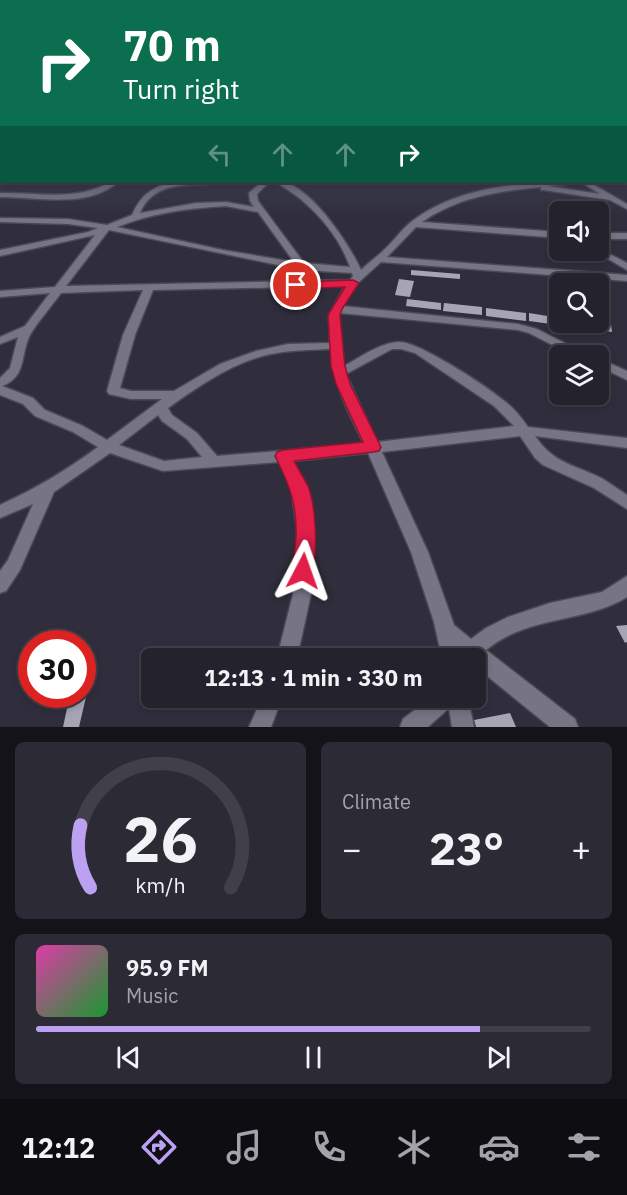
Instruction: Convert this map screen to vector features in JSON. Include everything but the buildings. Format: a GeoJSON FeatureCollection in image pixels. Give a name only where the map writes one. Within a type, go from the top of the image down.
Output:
{"type":"FeatureCollection","features":[{"type":"Feature","properties":{"kind":"street"},"geometry":{"type":"LineString","coordinates":[[0,195],[72,197],[112,183]]}},
{"type":"Feature","properties":{"kind":"street"},"geometry":{"type":"LineString","coordinates":[[135,218],[145,196],[157,188],[200,183]]}},
{"type":"Feature","properties":{"kind":"street"},"geometry":{"type":"LineString","coordinates":[[265,183],[252,193],[254,201],[302,267]]}},
{"type":"Feature","properties":{"kind":"street"},"geometry":{"type":"LineString","coordinates":[[282,183],[306,199],[324,217],[356,276]]}},
{"type":"Feature","properties":{"kind":"street"},"geometry":{"type":"LineString","coordinates":[[450,648],[417,541],[340,374],[334,315],[356,276],[378,259],[414,224],[436,209],[477,189],[558,183]]}},
{"type":"Feature","properties":{"kind":"street"},"geometry":{"type":"LineString","coordinates":[[586,183],[627,207]]}},
{"type":"Feature","properties":{"kind":"street"},"geometry":{"type":"LineString","coordinates":[[531,186],[609,198]]}},
{"type":"Feature","properties":{"kind":"street"},"geometry":{"type":"LineString","coordinates":[[0,253],[65,240],[135,218],[213,204],[231,204],[259,210]]}},
{"type":"Feature","properties":{"kind":"street"},"geometry":{"type":"LineString","coordinates":[[0,220],[69,221],[108,227],[178,244],[356,276]]}},
{"type":"Feature","properties":{"kind":"street"},"geometry":{"type":"LineString","coordinates":[[414,224],[549,234]]}},
{"type":"Feature","properties":{"kind":"street"},"geometry":{"type":"LineString","coordinates":[[0,383],[14,375],[20,358],[20,343],[29,328],[96,238],[108,227]]}},
{"type":"Feature","properties":{"kind":"street"},"geometry":{"type":"LineString","coordinates":[[609,236],[627,236]]}},
{"type":"Feature","properties":{"kind":"street"},"geometry":{"type":"LineString","coordinates":[[609,257],[627,267]]}},
{"type":"Feature","properties":{"kind":"street"},"geometry":{"type":"LineString","coordinates":[[378,259],[627,278]]}},
{"type":"Feature","properties":{"kind":"street"},"geometry":{"type":"LineString","coordinates":[[0,294],[60,289],[149,287],[356,276]]}},
{"type":"Feature","properties":{"kind":"street"},"geometry":{"type":"LineString","coordinates":[[149,287],[129,335],[113,391],[131,395],[177,394]]}},
{"type":"Feature","properties":{"kind":"street"},"geometry":{"type":"LineString","coordinates":[[336,309],[518,327],[561,345]]}},
{"type":"Feature","properties":{"kind":"street"},"geometry":{"type":"LineString","coordinates":[[0,341],[29,328]]}},
{"type":"Feature","properties":{"kind":"street"},"geometry":{"type":"LineString","coordinates":[[340,374],[381,348],[396,345],[409,347],[499,403],[532,445],[548,461],[599,484],[627,503]]}},
{"type":"Feature","properties":{"kind":"street"},"geometry":{"type":"LineString","coordinates":[[0,512],[24,503],[47,489],[109,447],[177,394],[237,361],[261,353],[304,346],[337,346]]}},
{"type":"Feature","properties":{"kind":"street"},"geometry":{"type":"LineString","coordinates":[[609,367],[627,376]]}},
{"type":"Feature","properties":{"kind":"street"},"geometry":{"type":"LineString","coordinates":[[0,390],[28,401],[39,413],[78,429],[109,447],[163,466],[523,431],[627,443]]}},
{"type":"Feature","properties":{"kind":"street"},"geometry":{"type":"LineString","coordinates":[[161,407],[167,418],[192,436],[214,462]]}},
{"type":"Feature","properties":{"kind":"street"},"geometry":{"type":"LineString","coordinates":[[283,456],[300,487],[306,535],[302,594],[289,648]]}},
{"type":"Feature","properties":{"kind":"street"},"geometry":{"type":"LineString","coordinates":[[0,585],[14,565],[47,489]]}},
{"type":"Feature","properties":{"kind":"street"},"geometry":{"type":"LineString","coordinates":[[475,648],[484,640],[522,621],[548,612],[611,597],[621,592],[627,584]]}},
{"type":"Feature","properties":{"kind":"street"},"geometry":{"type":"LineString","coordinates":[[446,631],[462,648]]}},
{"type":"Feature","properties":{"kind":"street"},"geometry":{"type":"LineString","coordinates":[[486,667],[567,727]]}},
{"type":"Feature","properties":{"kind":"street"},"geometry":{"type":"LineString","coordinates":[[260,727],[268,708]]}},
{"type":"Feature","properties":{"kind":"street"},"geometry":{"type":"LineString","coordinates":[[411,727],[434,708]]}},
{"type":"Feature","properties":{"kind":"street"},"geometry":{"type":"LineString","coordinates":[[460,708],[463,727]]}},
{"type":"Feature","properties":{"kind":"route"},"geometry":{"type":"LineString","coordinates":[[296,285],[353,283],[334,315],[338,366],[343,384],[373,447],[283,456],[300,487],[306,535],[303,571]]}}]}
